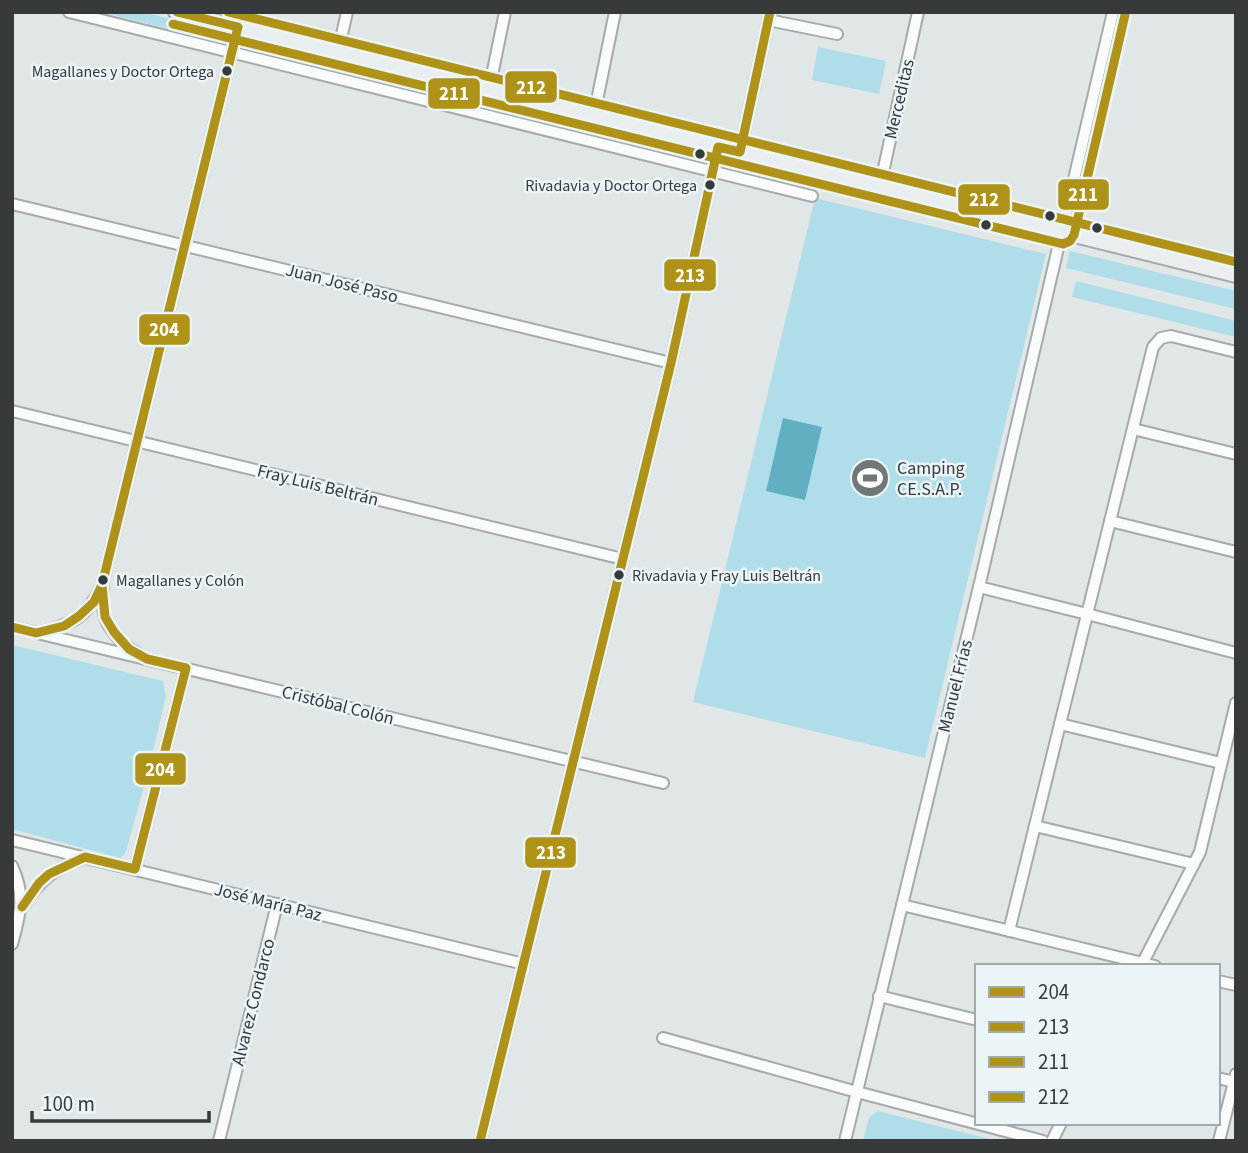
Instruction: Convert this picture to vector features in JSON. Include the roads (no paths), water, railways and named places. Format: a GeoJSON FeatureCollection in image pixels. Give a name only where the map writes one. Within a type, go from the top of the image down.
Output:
{"type":"FeatureCollection","features":[{"type":"Feature","properties":{"kind":"main road"},"geometry":{"type":"LineString","coordinates":[[176,12],[202,15],[238,27],[1236,275]]}},
{"type":"Feature","properties":{"kind":"street"},"geometry":{"type":"LineString","coordinates":[[69,12],[811,195]]}},
{"type":"Feature","properties":{"kind":"street"},"geometry":{"type":"LineString","coordinates":[[338,52],[347,12]]}},
{"type":"Feature","properties":{"kind":"street"},"geometry":{"type":"LineString","coordinates":[[489,90],[505,12]]}},
{"type":"Feature","properties":{"kind":"street"},"geometry":{"type":"LineString","coordinates":[[594,115],[615,12]]}},
{"type":"Feature","properties":{"kind":"street","name":"Merceditas"},"geometry":{"type":"LineString","coordinates":[[880,186],[918,12]]}},
{"type":"Feature","properties":{"kind":"street","name":"Manuel Frías"},"geometry":{"type":"LineString","coordinates":[[845,1141],[979,587],[1113,12]]}},
{"type":"Feature","properties":{"kind":"street"},"geometry":{"type":"LineString","coordinates":[[740,152],[769,16],[837,34]]}},
{"type":"Feature","properties":{"kind":"street"},"geometry":{"type":"LineString","coordinates":[[36,633],[64,626],[79,617],[94,602],[103,585],[238,27]]}},
{"type":"Feature","properties":{"kind":"street"},"geometry":{"type":"LineString","coordinates":[[480,1141],[671,363],[718,146]]}},
{"type":"Feature","properties":{"kind":"street","name":"Juan José Paso"},"geometry":{"type":"LineString","coordinates":[[12,204],[671,363]]}},
{"type":"Feature","properties":{"kind":"street"},"geometry":{"type":"LineString","coordinates":[[1009,930],[1153,346],[1161,338],[1171,336],[1236,352]]}},
{"type":"Feature","properties":{"kind":"street","name":"Fray Luis Beltrán"},"geometry":{"type":"LineString","coordinates":[[12,411],[623,559]]}},
{"type":"Feature","properties":{"kind":"street"},"geometry":{"type":"LineString","coordinates":[[1133,429],[1236,454]]}},
{"type":"Feature","properties":{"kind":"street"},"geometry":{"type":"LineString","coordinates":[[1110,521],[1236,552]]}},
{"type":"Feature","properties":{"kind":"street"},"geometry":{"type":"LineString","coordinates":[[103,585],[105,617],[129,649],[147,659]]}},
{"type":"Feature","properties":{"kind":"street"},"geometry":{"type":"LineString","coordinates":[[979,587],[1236,653]]}},
{"type":"Feature","properties":{"kind":"street","name":"Cristóbal Colón"},"geometry":{"type":"LineString","coordinates":[[12,627],[663,783]]}},
{"type":"Feature","properties":{"kind":"street"},"geometry":{"type":"LineString","coordinates":[[135,869],[186,668]]}},
{"type":"Feature","properties":{"kind":"street"},"geometry":{"type":"LineString","coordinates":[[902,905],[1141,964],[1200,852],[1236,702]]}},
{"type":"Feature","properties":{"kind":"street"},"geometry":{"type":"LineString","coordinates":[[1060,724],[1221,763]]}},
{"type":"Feature","properties":{"kind":"street"},"geometry":{"type":"LineString","coordinates":[[1035,826],[1194,864]]}},
{"type":"Feature","properties":{"kind":"street","name":"José María Paz"},"geometry":{"type":"LineString","coordinates":[[12,840],[524,964]]}},
{"type":"Feature","properties":{"kind":"street"},"geometry":{"type":"LineString","coordinates":[[12,944],[22,907],[39,883],[59,868],[85,857]]}},
{"type":"Feature","properties":{"kind":"street"},"geometry":{"type":"LineString","coordinates":[[12,866],[20,887],[22,907]]}},
{"type":"Feature","properties":{"kind":"street","name":"Alvarez Condarco"},"geometry":{"type":"LineString","coordinates":[[219,1141],[277,904]]}},
{"type":"Feature","properties":{"kind":"street"},"geometry":{"type":"LineString","coordinates":[[879,996],[975,1020]]}},
{"type":"Feature","properties":{"kind":"street"},"geometry":{"type":"LineString","coordinates":[[663,1038],[975,1123]]}},
{"type":"Feature","properties":{"kind":"street"},"geometry":{"type":"LineString","coordinates":[[1219,1141],[1235,1078]]}},
{"type":"Feature","properties":{"kind":"street"},"geometry":{"type":"LineString","coordinates":[[982,1125],[1043,1141]]}},
{"type":"Feature","properties":{"kind":"street"},"geometry":{"type":"LineString","coordinates":[[1052,1141],[1060,1125]]}},
{"type":"Feature","properties":{"kind":"place","name":"Magallanes y Doctor Ortega"},"geometry":{"type":"Point","coordinates":[227,71]}},
{"type":"Feature","properties":{"kind":"place","name":"Rivadavia y Doctor Ortega"},"geometry":{"type":"Point","coordinates":[710,185]}},
{"type":"Feature","properties":{"kind":"place","name":"Camping CE.S.A.P."},"geometry":{"type":"Point","coordinates":[870,478]}},
{"type":"Feature","properties":{"kind":"place","name":"Rivadavia y Fray Luis Beltrán"},"geometry":{"type":"Point","coordinates":[619,575]}},
{"type":"Feature","properties":{"kind":"place","name":"Magallanes y Colón"},"geometry":{"type":"Point","coordinates":[103,580]}}]}
